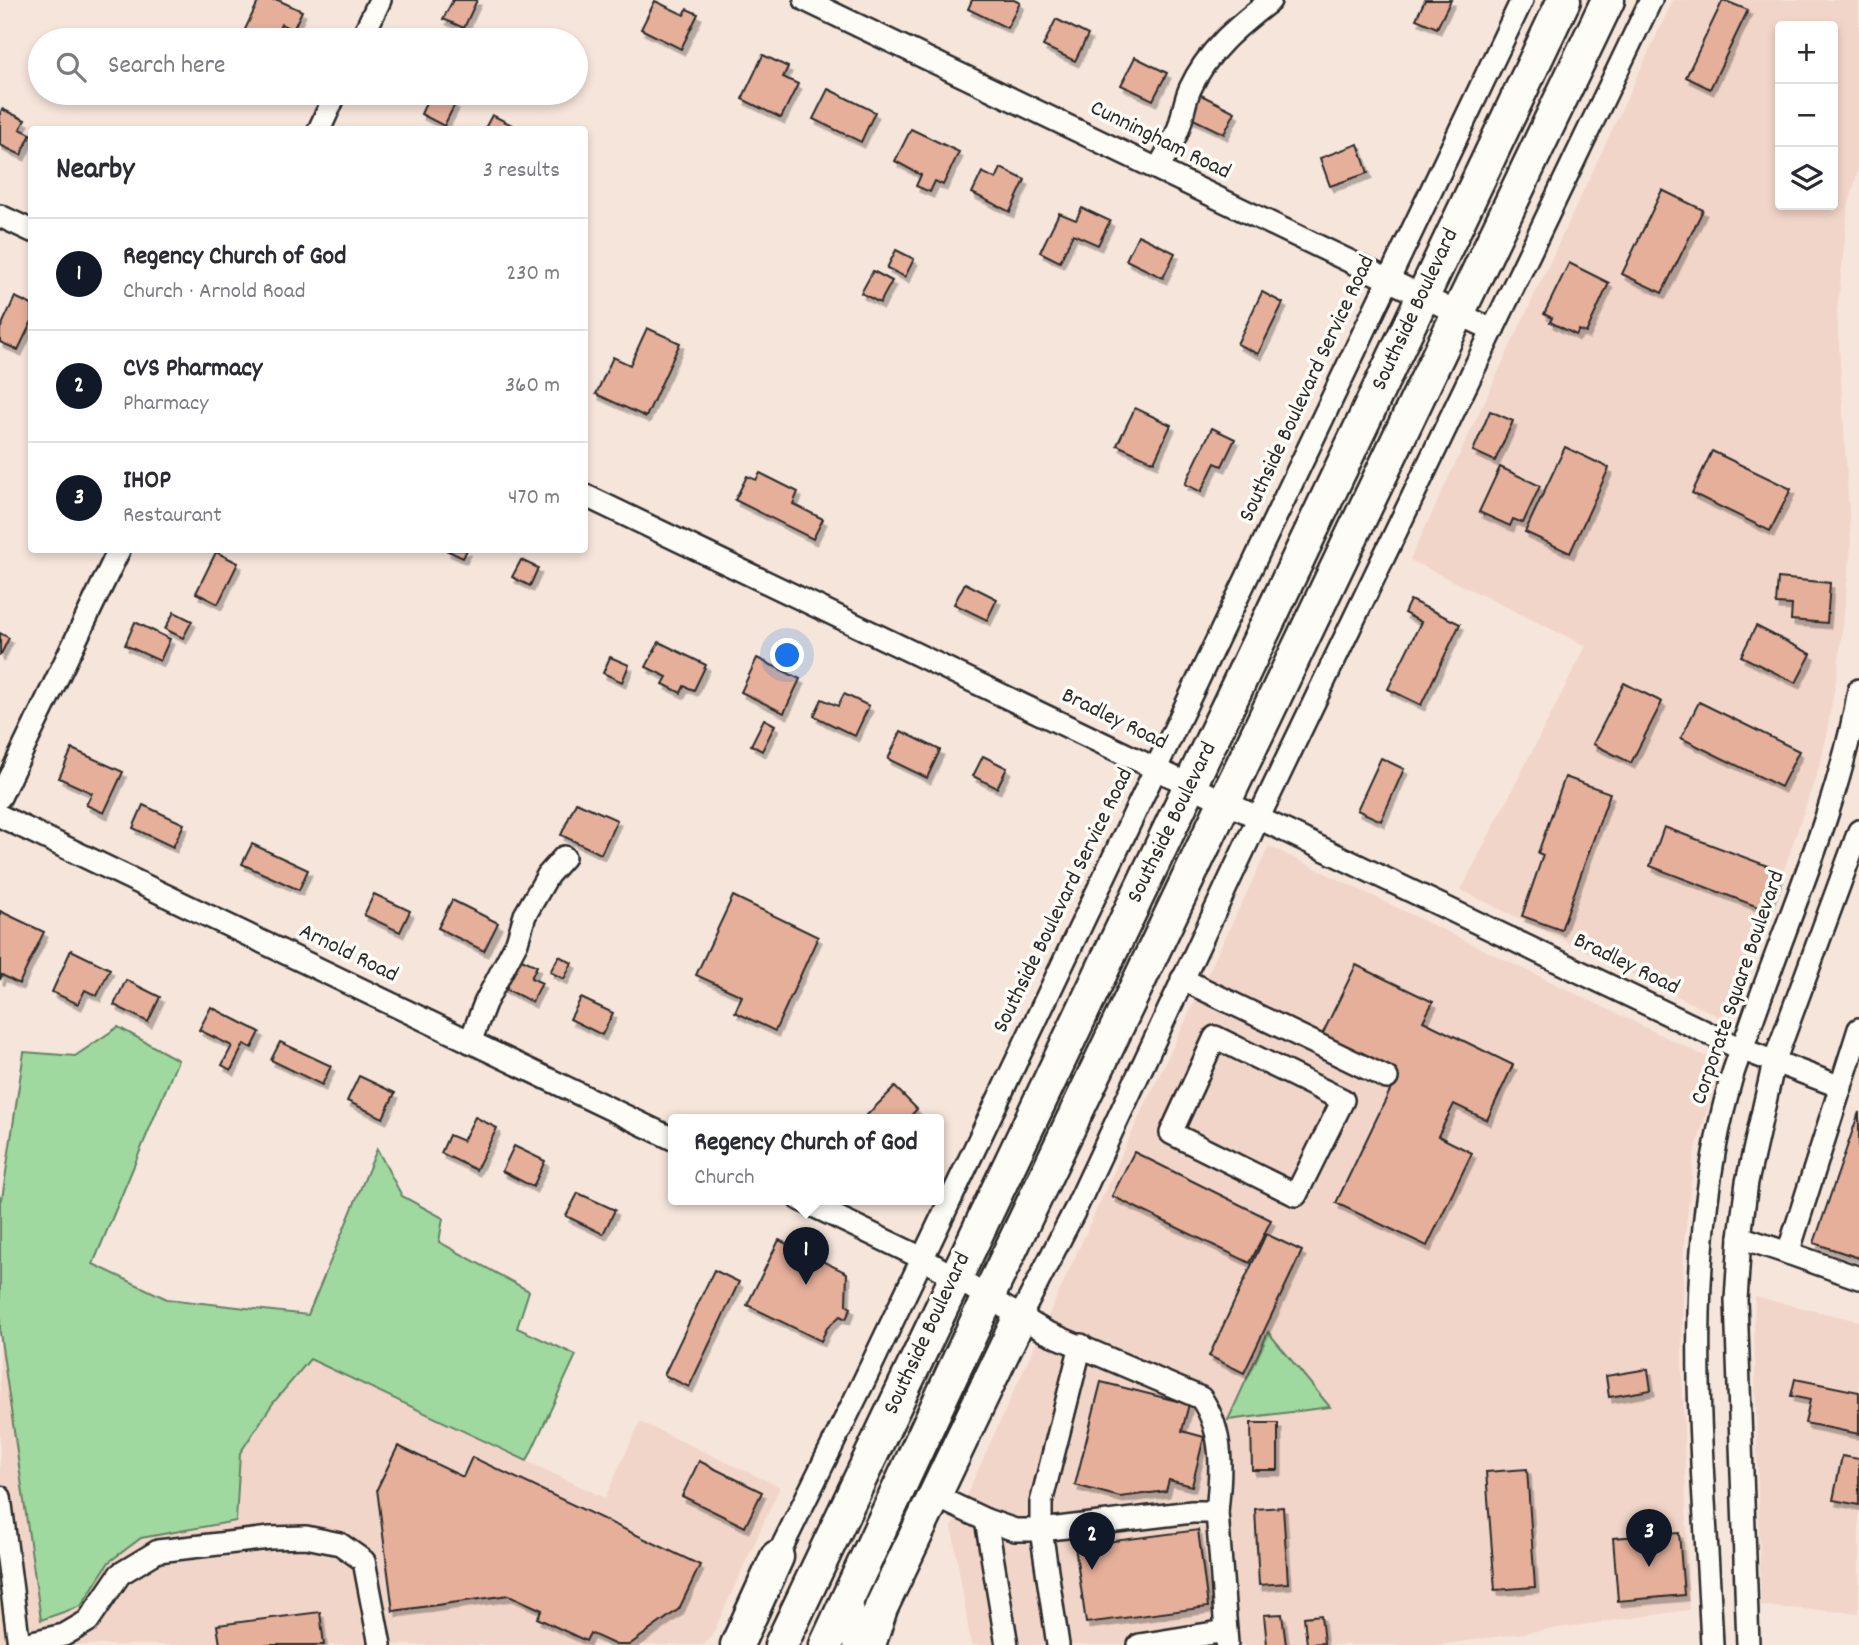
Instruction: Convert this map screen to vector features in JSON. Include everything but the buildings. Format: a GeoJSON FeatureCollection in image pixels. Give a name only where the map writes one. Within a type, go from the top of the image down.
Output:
{"type":"FeatureCollection","features":[{"type":"Feature","properties":{"kind":"highway","name":"Southside Boulevard"},"geometry":{"type":"LineString","coordinates":[[781,1645],[1564,0]]}},
{"type":"Feature","properties":{"kind":"highway","name":"Southside Boulevard"},"geometry":{"type":"LineString","coordinates":[[826,1645],[988,1297],[1608,0]]}},
{"type":"Feature","properties":{"kind":"highway"},"geometry":{"type":"LineString","coordinates":[[869,1645],[881,1608],[1020,1317]]}},
{"type":"Feature","properties":{"kind":"highway"},"geometry":{"type":"LineString","coordinates":[[737,1645],[777,1557]]}},
{"type":"Feature","properties":{"kind":"highway"},"geometry":{"type":"LineString","coordinates":[[757,1645],[816,1572]]}},
{"type":"Feature","properties":{"kind":"main road"},"geometry":{"type":"LineString","coordinates":[[848,1597],[856,1645]]}},
{"type":"Feature","properties":{"kind":"street"},"geometry":{"type":"LineString","coordinates":[[367,28],[380,0]]}},
{"type":"Feature","properties":{"kind":"street","name":"Cunningham Road"},"geometry":{"type":"LineString","coordinates":[[805,0],[1493,330]]}},
{"type":"Feature","properties":{"kind":"street","name":"Southside Boulevard Service Road"},"geometry":{"type":"LineString","coordinates":[[777,1557],[1156,770],[1522,0]]}},
{"type":"Feature","properties":{"kind":"street"},"geometry":{"type":"LineString","coordinates":[[1020,1317],[1076,1208],[1258,819],[1651,0]]}},
{"type":"Feature","properties":{"kind":"street"},"geometry":{"type":"LineString","coordinates":[[1157,169],[1178,130],[1182,109],[1204,64],[1231,31],[1270,1]]}},
{"type":"Feature","properties":{"kind":"street"},"geometry":{"type":"LineString","coordinates":[[321,126],[330,105]]}},
{"type":"Feature","properties":{"kind":"street"},"geometry":{"type":"LineString","coordinates":[[0,216],[28,229]]}},
{"type":"Feature","properties":{"kind":"street","name":"Bradley Road"},"geometry":{"type":"LineString","coordinates":[[588,497],[1741,1049],[1841,1087]]}},
{"type":"Feature","properties":{"kind":"street"},"geometry":{"type":"LineString","coordinates":[[0,797],[118,553]]}},
{"type":"Feature","properties":{"kind":"street","name":"Corporate Square Boulevard"},"geometry":{"type":"LineString","coordinates":[[1712,1645],[1698,1340],[1703,1237],[1719,1129],[1741,1049],[1842,768],[1859,690]]}},
{"type":"Feature","properties":{"kind":"street","name":"Arnold Road"},"geometry":{"type":"LineString","coordinates":[[0,816],[668,1137]]}},
{"type":"Feature","properties":{"kind":"street"},"geometry":{"type":"LineString","coordinates":[[1748,1645],[1736,1300],[1747,1182],[1774,1062],[1859,831]]}},
{"type":"Feature","properties":{"kind":"street"},"geometry":{"type":"LineString","coordinates":[[470,1042],[485,1003],[517,942],[525,915],[548,875],[564,857]]}},
{"type":"Feature","properties":{"kind":"street"},"geometry":{"type":"LineString","coordinates":[[1182,979],[1387,1078]]}},
{"type":"Feature","properties":{"kind":"street"},"geometry":{"type":"LineString","coordinates":[[1788,1253],[1859,1029]]}},
{"type":"Feature","properties":{"kind":"street"},"geometry":{"type":"LineString","coordinates":[[1276,1066],[1292,1032]]}},
{"type":"Feature","properties":{"kind":"street"},"geometry":{"type":"LineString","coordinates":[[1215,1037],[1276,1066],[1343,1100],[1296,1195],[1171,1133],[1215,1037]]}},
{"type":"Feature","properties":{"kind":"street"},"geometry":{"type":"LineString","coordinates":[[812,1205],[922,1258],[1046,1332],[1201,1398],[1211,1413],[1222,1464],[1217,1512],[1226,1638],[1139,1645]]}},
{"type":"Feature","properties":{"kind":"street"},"geometry":{"type":"LineString","coordinates":[[1740,1237],[1859,1278]]}},
{"type":"Feature","properties":{"kind":"street"},"geometry":{"type":"LineString","coordinates":[[1058,1645],[1041,1530],[1041,1503],[1081,1345]]}},
{"type":"Feature","properties":{"kind":"street"},"geometry":{"type":"LineString","coordinates":[[1702,1429],[1740,1427]]}},
{"type":"Feature","properties":{"kind":"street"},"geometry":{"type":"LineString","coordinates":[[935,1496],[986,1520],[1015,1530],[1041,1530],[1192,1512],[1217,1512]]}},
{"type":"Feature","properties":{"kind":"street"},"geometry":{"type":"LineString","coordinates":[[0,1497],[19,1645],[64,1635],[88,1621],[120,1574],[158,1551],[270,1538],[306,1537],[340,1544],[363,1561],[380,1645]]}},
{"type":"Feature","properties":{"kind":"street"},"geometry":{"type":"LineString","coordinates":[[986,1520],[1007,1645]]}},
{"type":"Feature","properties":{"kind":"shaded area"},"geometry":{"type":"Polygon","coordinates":[[[1673,0],[1859,0],[1859,167],[1848,208],[1837,312],[1851,547],[1838,668],[1822,758],[1732,1023],[1461,890],[1586,646],[1410,560],[1673,0]]]}},
{"type":"Feature","properties":{"kind":"shaded area"},"geometry":{"type":"Polygon","coordinates":[[[1269,846],[1713,1060],[1717,1075],[1694,1155],[1684,1244],[1682,1361],[1689,1610],[1438,1645],[971,1645],[952,1527],[1126,1145],[1269,846]]]}},
{"type":"Feature","properties":{"kind":"shaded area"},"geometry":{"type":"Polygon","coordinates":[[[1755,1297],[1859,1321],[1859,1613],[1761,1606],[1755,1297]]]}},
{"type":"Feature","properties":{"kind":"shaded area"},"geometry":{"type":"Polygon","coordinates":[[[0,1333],[41,1619],[81,1606],[109,1562],[141,1538],[236,1521],[240,1454],[273,1403],[310,1359],[605,1498],[640,1422],[780,1487],[711,1638],[703,1645],[0,1645],[0,1333]]]}},
{"type":"Feature","properties":{"kind":"green space"},"geometry":{"type":"Polygon","coordinates":[[[118,1027],[178,1060],[93,1264],[167,1299],[308,1315],[377,1149],[402,1196],[443,1218],[439,1242],[529,1291],[517,1328],[576,1355],[527,1461],[310,1359],[273,1403],[240,1453],[236,1521],[141,1538],[109,1562],[81,1606],[41,1620],[0,1333],[0,1197],[2,1199],[24,1052],[75,1056],[118,1027]]]}},
{"type":"Feature","properties":{"kind":"green space"},"geometry":{"type":"Polygon","coordinates":[[[1268,1332],[1330,1407],[1228,1420],[1268,1332]]]}},
{"type":"Feature","properties":{"kind":"place","name":"Regency Church of God"},"geometry":{"type":"Point","coordinates":[806,1285]}},
{"type":"Feature","properties":{"kind":"place","name":"IHOP"},"geometry":{"type":"Point","coordinates":[1649,1567]}},
{"type":"Feature","properties":{"kind":"place","name":"CVS Pharmacy"},"geometry":{"type":"Point","coordinates":[1092,1570]}}]}
